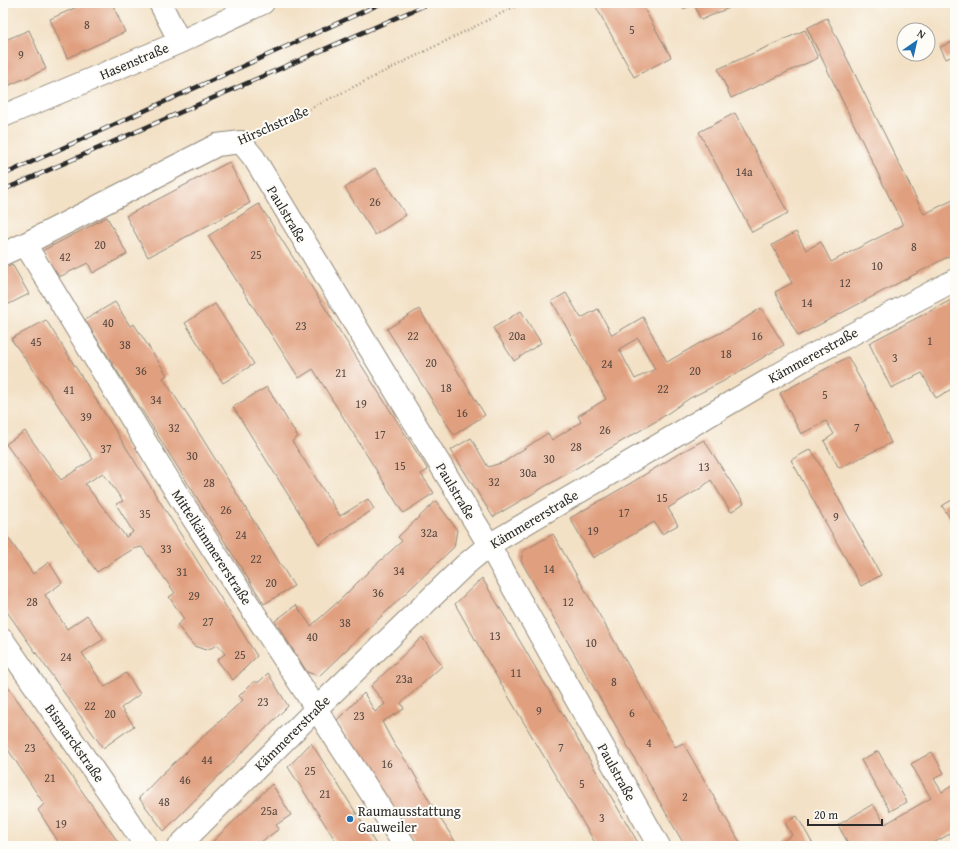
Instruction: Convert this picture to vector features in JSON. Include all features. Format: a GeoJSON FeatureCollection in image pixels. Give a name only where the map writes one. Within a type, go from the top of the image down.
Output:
{"type":"FeatureCollection","features":[{"type":"Feature","properties":{"kind":"street"},"geometry":{"type":"LineString","coordinates":[[160,3],[180,42]]}},
{"type":"Feature","properties":{"kind":"street","name":"Hasenstraße"},"geometry":{"type":"LineString","coordinates":[[3,116],[180,42],[263,3]]}},
{"type":"Feature","properties":{"kind":"street","name":"Hirschstraße"},"geometry":{"type":"LineString","coordinates":[[3,254],[217,144],[241,142]]}},
{"type":"Feature","properties":{"kind":"street","name":"Paulstraße"},"geometry":{"type":"LineString","coordinates":[[241,142],[254,158],[489,545],[659,846]]}},
{"type":"Feature","properties":{"kind":"street","name":"Mittelkämmererstraße"},"geometry":{"type":"LineString","coordinates":[[25,244],[181,500],[405,846]]}},
{"type":"Feature","properties":{"kind":"street","name":"Kämmererstraße"},"geometry":{"type":"LineString","coordinates":[[179,846],[316,709],[465,565],[489,545],[803,360],[955,280]]}},
{"type":"Feature","properties":{"kind":"street","name":"Bismarckstraße"},"geometry":{"type":"LineString","coordinates":[[3,640],[146,846]]}},
{"type":"Feature","properties":{"kind":"path","name":"Hirschstraße"},"geometry":{"type":"LineString","coordinates":[[241,142],[522,3]]}},
{"type":"Feature","properties":{"kind":"building"},"geometry":{"type":"Polygon","coordinates":[[[86,3],[112,3],[125,32],[67,58],[50,19],[86,3]]]}},
{"type":"Feature","properties":{"kind":"building"},"geometry":{"type":"Polygon","coordinates":[[[594,3],[641,3],[671,57],[634,77],[594,3]]]}},
{"type":"Feature","properties":{"kind":"building"},"geometry":{"type":"Polygon","coordinates":[[[680,3],[729,3],[731,7],[701,20],[694,4],[683,9],[680,3]]]}},
{"type":"Feature","properties":{"kind":"building"},"geometry":{"type":"Polygon","coordinates":[[[827,18],[924,214],[955,199],[955,253],[798,336],[775,292],[792,283],[772,245],[796,232],[806,250],[821,242],[831,262],[903,225],[807,28],[827,18]]]}},
{"type":"Feature","properties":{"kind":"building"},"geometry":{"type":"Polygon","coordinates":[[[29,30],[46,69],[3,88],[3,41],[29,30]]]}},
{"type":"Feature","properties":{"kind":"building"},"geometry":{"type":"Polygon","coordinates":[[[805,30],[818,58],[731,98],[718,69],[805,30]]]}},
{"type":"Feature","properties":{"kind":"building"},"geometry":{"type":"Polygon","coordinates":[[[955,41],[955,55],[946,59],[940,47],[955,41]]]}},
{"type":"Feature","properties":{"kind":"building"},"geometry":{"type":"Polygon","coordinates":[[[735,113],[788,213],[752,232],[699,132],[735,113]]]}},
{"type":"Feature","properties":{"kind":"building"},"geometry":{"type":"Polygon","coordinates":[[[229,162],[250,203],[148,257],[126,216],[229,162]]]}},
{"type":"Feature","properties":{"kind":"building"},"geometry":{"type":"Polygon","coordinates":[[[375,168],[406,215],[375,235],[345,188],[375,168]]]}},
{"type":"Feature","properties":{"kind":"building"},"geometry":{"type":"Polygon","coordinates":[[[259,204],[428,470],[421,474],[434,493],[403,513],[313,369],[299,378],[208,236],[259,204]]]}},
{"type":"Feature","properties":{"kind":"building"},"geometry":{"type":"Polygon","coordinates":[[[107,217],[127,254],[93,273],[88,263],[59,277],[42,251],[107,217]]]}},
{"type":"Feature","properties":{"kind":"building"},"geometry":{"type":"Polygon","coordinates":[[[12,264],[29,294],[3,307],[3,269],[12,264]]]}},
{"type":"Feature","properties":{"kind":"building"},"geometry":{"type":"Polygon","coordinates":[[[566,293],[581,318],[598,309],[612,335],[643,317],[667,362],[730,328],[761,308],[784,345],[722,382],[690,398],[658,420],[493,517],[451,450],[471,438],[488,467],[504,462],[548,433],[552,440],[581,422],[578,416],[606,399],[552,301],[566,293]],[[638,338],[619,349],[635,379],[655,369],[638,338]]]}},
{"type":"Feature","properties":{"kind":"building"},"geometry":{"type":"Polygon","coordinates":[[[955,298],[955,387],[936,398],[922,373],[891,388],[869,343],[955,298]]]}},
{"type":"Feature","properties":{"kind":"building"},"geometry":{"type":"Polygon","coordinates":[[[115,302],[130,326],[134,324],[167,375],[163,378],[294,586],[264,604],[85,320],[115,302]]]}},
{"type":"Feature","properties":{"kind":"building"},"geometry":{"type":"Polygon","coordinates":[[[215,304],[254,364],[223,383],[185,323],[215,304]]]}},
{"type":"Feature","properties":{"kind":"building"},"geometry":{"type":"Polygon","coordinates":[[[419,309],[485,415],[454,435],[387,329],[419,309]]]}},
{"type":"Feature","properties":{"kind":"building"},"geometry":{"type":"Polygon","coordinates":[[[521,311],[541,343],[514,361],[493,328],[521,311]]]}},
{"type":"Feature","properties":{"kind":"building"},"geometry":{"type":"Polygon","coordinates":[[[46,320],[257,656],[233,680],[217,660],[225,654],[218,645],[206,650],[194,646],[177,625],[184,619],[169,597],[175,593],[142,547],[133,549],[97,572],[6,444],[25,431],[61,480],[93,459],[46,387],[11,339],[46,320]],[[103,473],[85,484],[126,537],[133,532],[116,504],[123,501],[103,473]]]}},
{"type":"Feature","properties":{"kind":"building"},"geometry":{"type":"Polygon","coordinates":[[[848,357],[870,397],[891,443],[839,468],[824,441],[834,434],[826,421],[801,434],[780,393],[848,357]]]}},
{"type":"Feature","properties":{"kind":"building"},"geometry":{"type":"Polygon","coordinates":[[[267,387],[298,437],[292,441],[340,516],[368,499],[374,509],[319,544],[233,407],[267,387]]]}},
{"type":"Feature","properties":{"kind":"building"},"geometry":{"type":"Polygon","coordinates":[[[704,440],[744,503],[731,512],[711,480],[701,488],[668,508],[678,525],[662,534],[654,522],[593,558],[570,518],[704,440]]]}},
{"type":"Feature","properties":{"kind":"building"},"geometry":{"type":"Polygon","coordinates":[[[811,449],[881,575],[861,586],[791,460],[811,449]]]}},
{"type":"Feature","properties":{"kind":"building"},"geometry":{"type":"Polygon","coordinates":[[[955,498],[955,521],[953,523],[942,506],[955,498]]]}},
{"type":"Feature","properties":{"kind":"building"},"geometry":{"type":"Polygon","coordinates":[[[436,501],[457,530],[454,547],[319,676],[307,672],[275,621],[296,605],[311,626],[402,541],[398,537],[436,501]]]}},
{"type":"Feature","properties":{"kind":"building"},"geometry":{"type":"Polygon","coordinates":[[[3,530],[33,574],[49,562],[62,583],[45,595],[67,629],[87,615],[104,639],[82,653],[105,687],[126,673],[140,694],[121,708],[134,726],[103,748],[3,606],[3,530]]]}},
{"type":"Feature","properties":{"kind":"building"},"geometry":{"type":"Polygon","coordinates":[[[553,534],[675,747],[683,743],[742,846],[717,846],[716,844],[713,846],[685,846],[521,561],[523,551],[553,534]]]}},
{"type":"Feature","properties":{"kind":"building"},"geometry":{"type":"Polygon","coordinates":[[[482,578],[640,846],[597,846],[488,662],[455,604],[482,578]]]}},
{"type":"Feature","properties":{"kind":"building"},"geometry":{"type":"Polygon","coordinates":[[[422,637],[442,666],[401,703],[404,709],[382,722],[394,744],[409,765],[433,807],[458,846],[418,846],[337,720],[364,693],[375,712],[385,704],[371,686],[422,637]]]}},
{"type":"Feature","properties":{"kind":"building"},"geometry":{"type":"Polygon","coordinates":[[[268,673],[288,706],[164,831],[139,798],[162,774],[243,700],[239,696],[253,682],[259,682],[268,673]]]}},
{"type":"Feature","properties":{"kind":"building"},"geometry":{"type":"Polygon","coordinates":[[[3,680],[121,846],[61,846],[38,810],[44,804],[3,742],[3,680]]]}},
{"type":"Feature","properties":{"kind":"building"},"geometry":{"type":"Polygon","coordinates":[[[311,743],[377,846],[339,846],[288,767],[311,743]]]}},
{"type":"Feature","properties":{"kind":"building"},"geometry":{"type":"Polygon","coordinates":[[[878,751],[907,802],[890,811],[861,760],[878,751]]]}},
{"type":"Feature","properties":{"kind":"building"},"geometry":{"type":"Polygon","coordinates":[[[932,752],[944,773],[934,779],[942,792],[955,784],[955,831],[928,846],[847,846],[849,845],[838,825],[873,804],[885,824],[931,798],[911,764],[932,752]]]}},
{"type":"Feature","properties":{"kind":"building"},"geometry":{"type":"Polygon","coordinates":[[[272,784],[291,815],[276,825],[279,829],[258,844],[259,846],[208,846],[272,784]]]}},
{"type":"Feature","properties":{"kind":"building"},"geometry":{"type":"Polygon","coordinates":[[[797,816],[814,846],[785,846],[783,841],[792,835],[785,823],[797,816]]]}},
{"type":"Feature","properties":{"kind":"railway"},"geometry":{"type":"LineString","coordinates":[[3,175],[382,3]]}},
{"type":"Feature","properties":{"kind":"railway"},"geometry":{"type":"LineString","coordinates":[[3,190],[430,3]]}},
{"type":"Feature","properties":{"kind":"place","name":"Raumausstattung Gauweiler"},"geometry":{"type":"Point","coordinates":[350,819]}}]}
